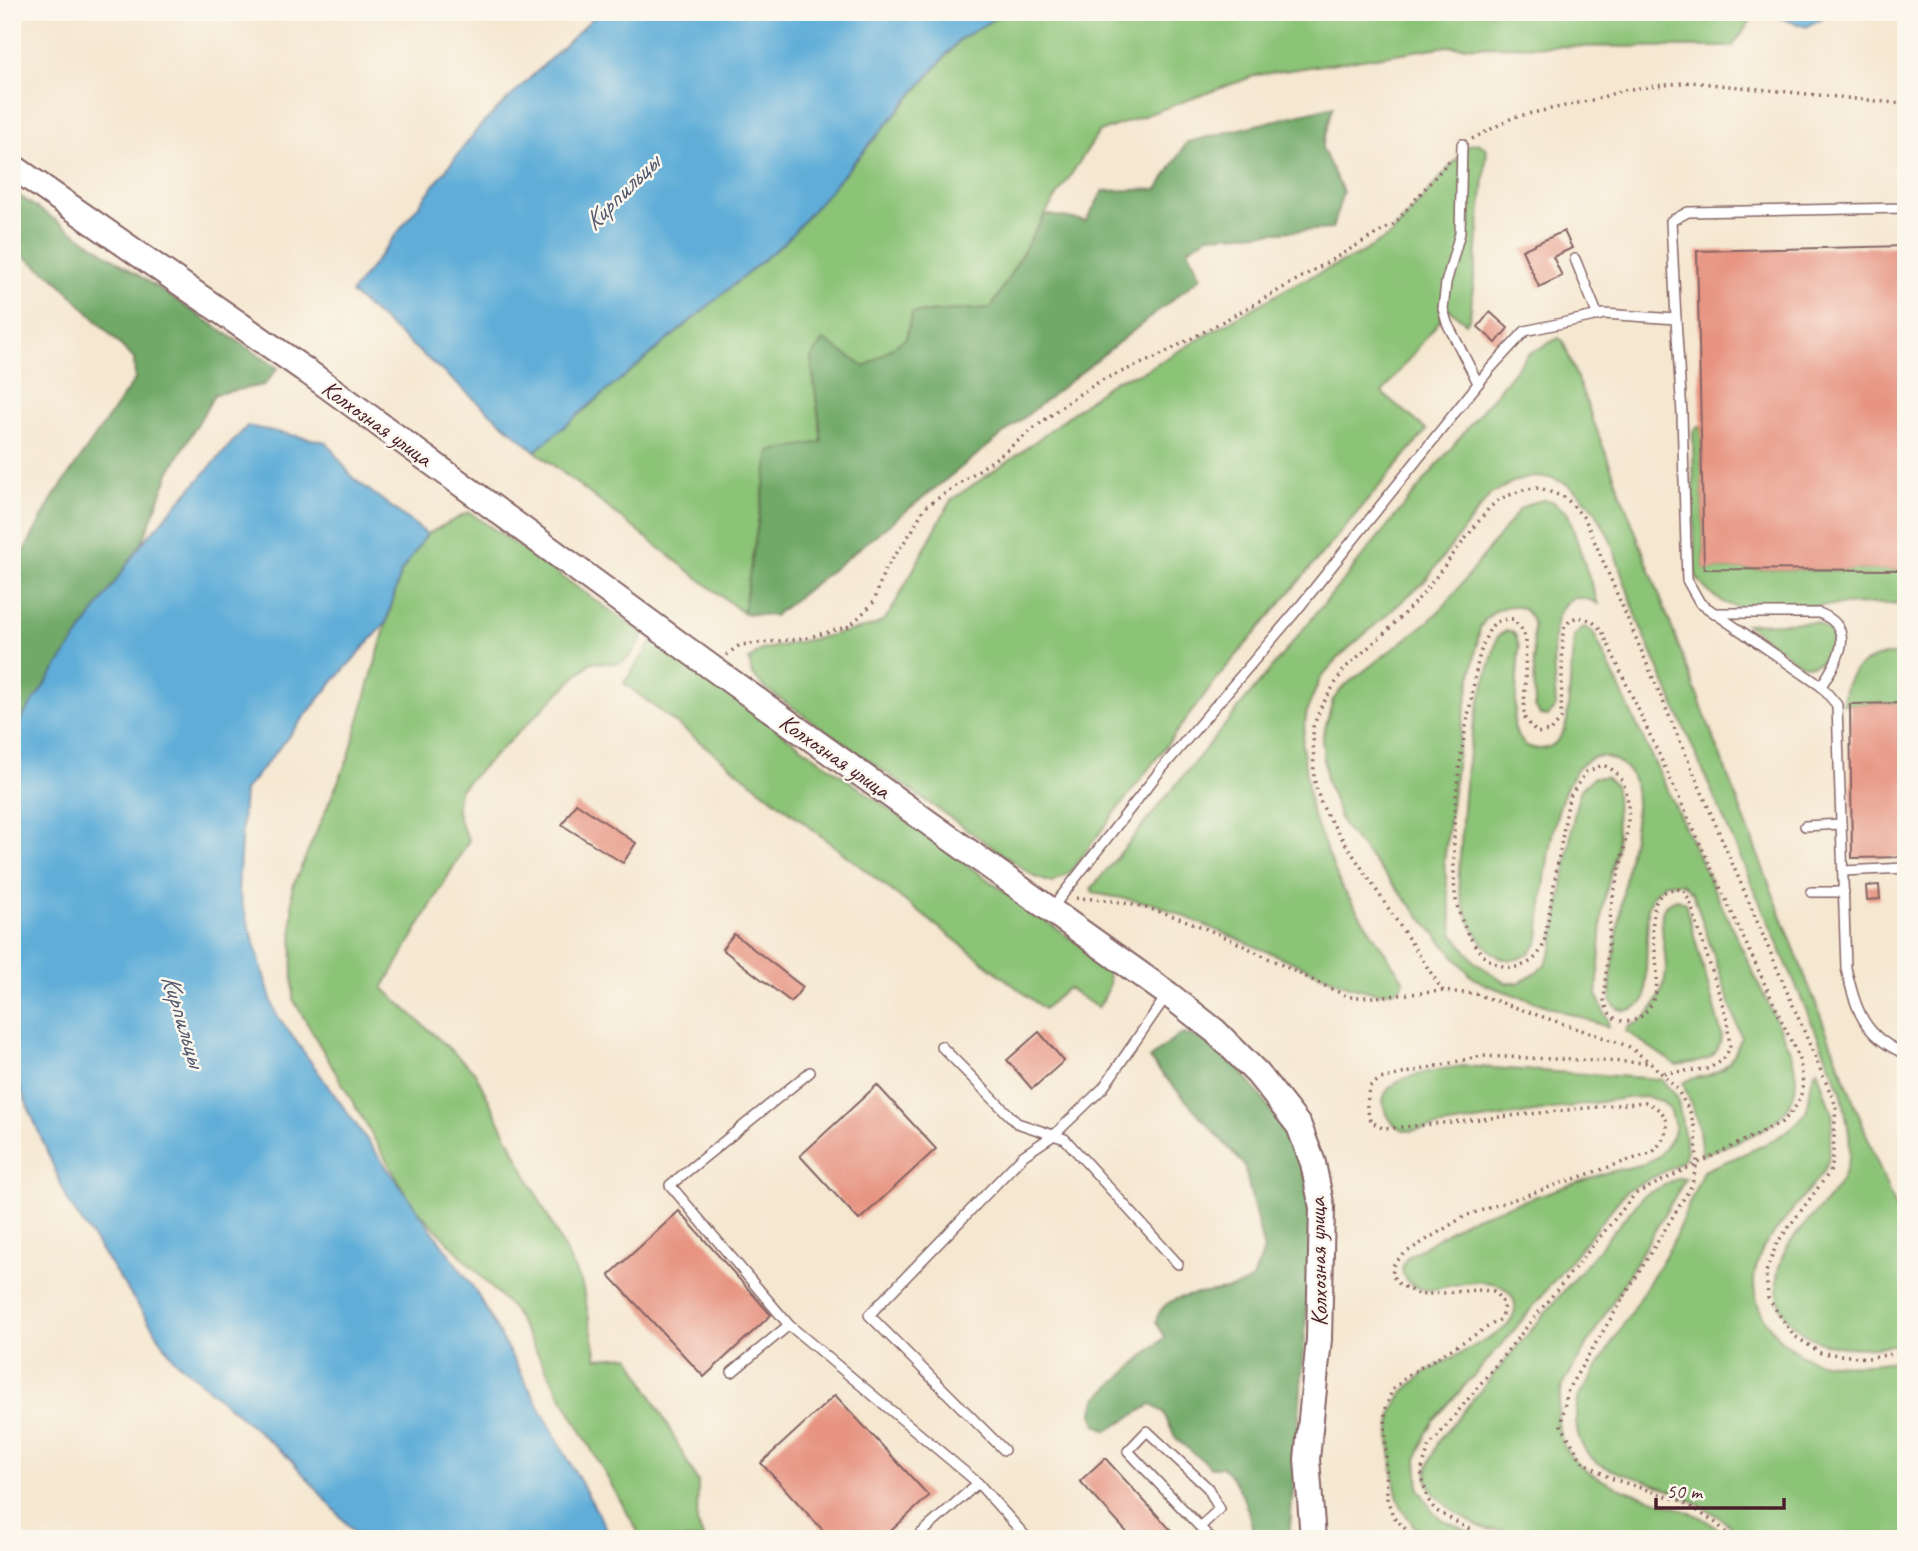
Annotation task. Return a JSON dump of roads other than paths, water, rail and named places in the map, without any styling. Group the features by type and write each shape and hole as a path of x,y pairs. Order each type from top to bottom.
{"main road":[{"name":"Колхозная улица","path":"12,166 307,372 710,667 1055,903 1214,1031 1258,1074 1299,1126 1313,1163 1322,1208 1319,1339 1307,1459 1313,1539"}],"lane":[{"path":"1462,144 1460,233 1446,283 1443,309 1447,323 1478,383"},
{"path":"1906,208 1688,212 1671,221 1682,414 1687,580 1700,603 1821,686 1837,705 1846,968 1856,1008 1885,1044 1906,1054"},
{"path":"1575,260 1598,316"},
{"path":"1055,903 1159,772 1297,610 1478,383 1525,331 1598,316 1676,319"},
{"path":"1716,613 1819,613 1831,617 1840,629 1841,647 1837,662 1821,686"},
{"path":"1805,826 1841,824"},
{"path":"1843,871 1906,868"},
{"path":"1811,892 1844,892"},
{"path":"1004,1450 869,1315 1024,1155 1054,1135 1103,1088 1168,994"},
{"path":"941,1046 1017,1123 1065,1139 1178,1264"},
{"path":"810,1072 670,1185 789,1325 978,1483 1028,1539"},
{"path":"732,1372 789,1325"},
{"path":"1200,1527 1219,1509 1208,1488 1147,1431 1128,1451 1211,1539"},
{"path":"915,1539 978,1483"}],"water":[{"name":"Кирпильцы","path":"599,12 1005,12 959,40 787,240 535,451 351,293 480,126"},
{"path":"1763,12 1832,12 1806,27"},
{"name":"Кирпильцы","path":"247,426 326,442 353,478 427,534 401,572 386,623 332,683 244,791 238,890 275,1012 475,1290 612,1539 360,1539 290,1459 174,1359 69,1203 20,1088 12,1054 12,747 20,721 142,543"}]}
